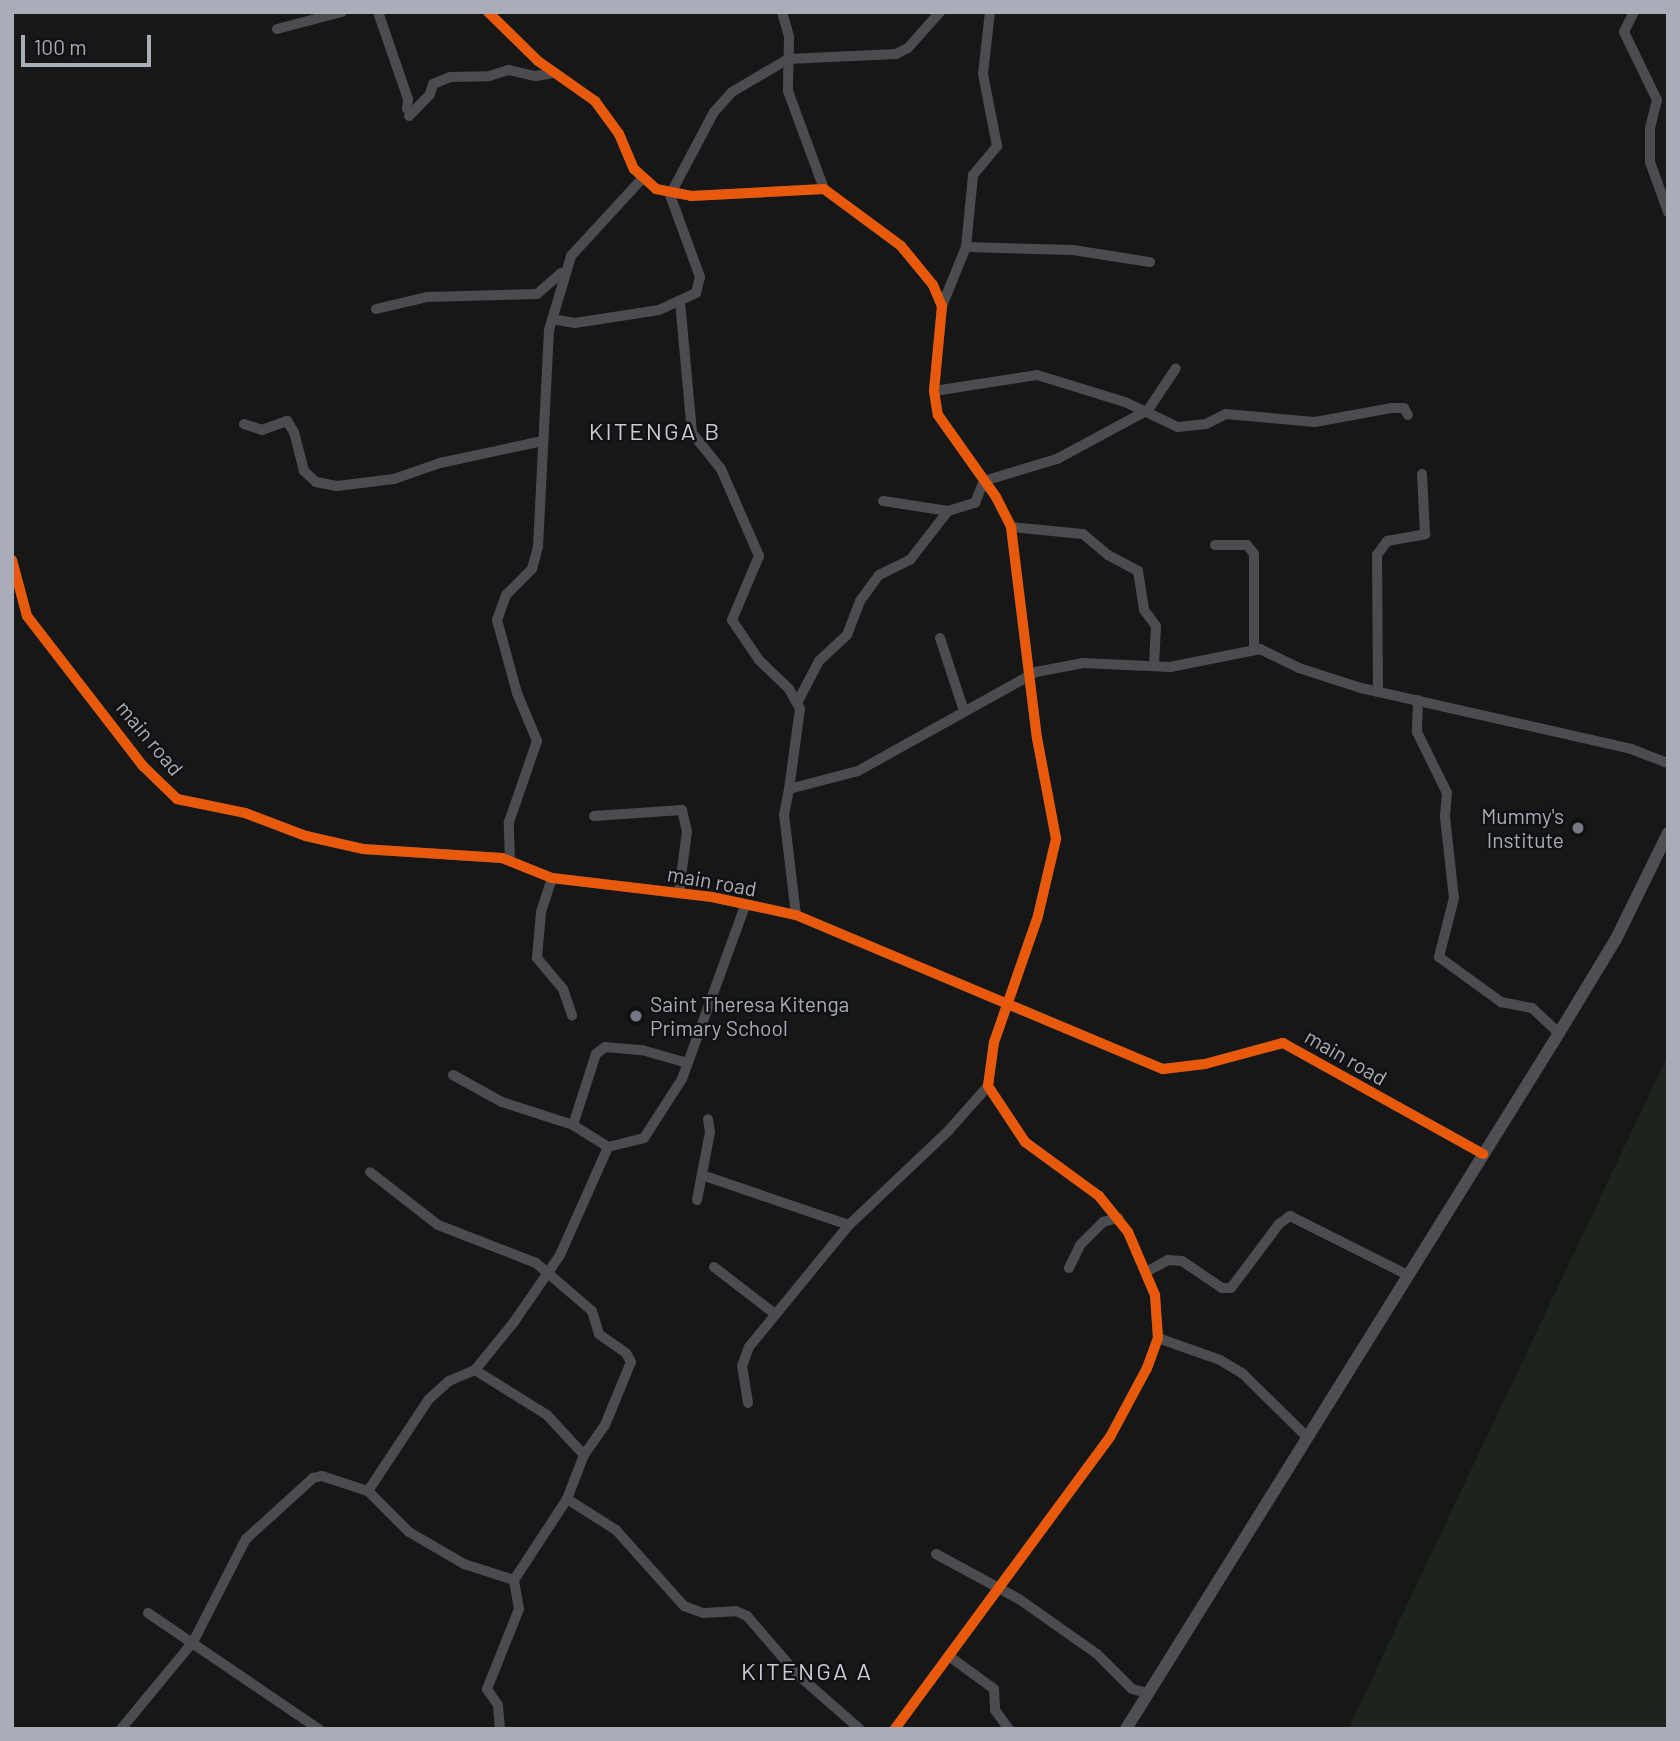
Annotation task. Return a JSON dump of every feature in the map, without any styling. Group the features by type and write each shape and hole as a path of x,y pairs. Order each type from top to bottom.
{"main road":[{"path":"1126,1729 1616,939 1668,833"}],"street":[{"path":"277,29 342,12"},
{"path":"379,12 408,99 408,113 433,84 450,77 489,76 509,70 536,76 553,73"},
{"path":"488,12 553,73 605,112 641,180 670,195 824,189"},
{"path":"782,12 789,37 791,103 824,189 901,246 933,285 942,306"},
{"path":"552,319 575,323 659,310 696,293 701,284 670,195 714,112 732,92 788,60 896,54 914,42 940,12"},
{"path":"748,1403 741,1366 749,1348 849,1224 949,1130 988,1086 994,1042 1047,882 1056,839 1028,677 1011,527 984,481 945,431 934,391 942,306 966,247 970,183 997,142 984,74 990,12"},
{"path":"1634,12 1624,32 1657,100 1650,128 1650,162 1668,212"},
{"path":"376,309 427,297 537,294 549,288 579,244 641,180"},
{"path":"966,247 1073,250 1150,262"},
{"path":"510,860 509,822 537,741 517,693 497,620 498,607 527,577 535,558 546,355 565,268"},
{"path":"680,301 692,433 721,469 759,556 732,620 758,660 798,701"},
{"path":"984,481 1058,459 1143,412 1154,405 1176,368"},
{"path":"934,391 1037,375 1178,427 1206,424 1226,414 1315,422 1391,408 1404,408 1408,415"},
{"path":"244,424 262,430 287,421 294,432 304,471 316,482 337,485 394,479 440,463 543,441"},
{"path":"1378,692 1377,555 1387,541 1424,534 1422,474"},
{"path":"883,501 948,512 975,503 984,481"},
{"path":"796,915 784,816 798,745 798,701 820,661 847,635 860,601 879,575 910,560 948,512"},
{"path":"1011,527 1083,534 1108,555 1138,571 1144,610 1156,626 1154,666"},
{"path":"1215,545 1247,545 1254,554 1254,649"},
{"name":"main road","path":"12,561 27,615 143,766 177,799 246,813 306,836 363,849 510,860 552,878 679,893 796,915 915,969 1009,1002 1163,1069 1205,1064 1283,1043 1483,1154"},
{"path":"940,638 964,711"},
{"path":"789,789 858,771 1028,677 1092,662 1181,666 1254,649 1378,692 1631,749 1668,763"},
{"path":"1418,700 1417,732 1447,793 1445,817 1454,898 1439,957 1501,1002 1532,1008 1559,1033"},
{"path":"594,816 682,810 687,831 679,893"},
{"path":"552,878 541,912 537,958 563,989 572,1015"},
{"path":"453,1075 502,1102 573,1125 608,1147 644,1138 682,1079 745,906"},
{"path":"573,1125 596,1054 605,1047 651,1052 687,1063"},
{"path":"895,1729 1110,1437 1147,1368 1158,1338 1157,1308 1148,1271 1118,1218 1099,1196 1025,1142 988,1086"},
{"path":"697,1200 708,1118"},
{"path":"368,1491 434,1394 449,1381 475,1370 547,1273 575,1225 608,1147"},
{"path":"370,1172 438,1225 537,1264 592,1311 604,1339 630,1357 605,1425 584,1455 567,1499 514,1580 519,1609 487,1689 498,1705 500,1729"},
{"path":"702,1175 849,1224"},
{"path":"1148,1271 1168,1260 1182,1261 1222,1289 1231,1288 1279,1224 1290,1216 1408,1275"},
{"path":"1069,1268 1080,1245 1103,1222 1118,1218"},
{"path":"714,1267 775,1314"},
{"path":"1158,1338 1220,1360 1243,1374 1307,1437"},
{"path":"475,1370 547,1415 584,1455"},
{"path":"121,1729 193,1642 246,1539 293,1491 318,1476 368,1491 409,1532 464,1564 514,1580"},
{"path":"567,1499 616,1530 684,1606 703,1613 736,1611 747,1616 798,1675 860,1729"},
{"path":"936,1554 997,1587 1097,1654 1132,1689 1147,1693"},
{"path":"148,1613 319,1729"},
{"path":"949,1656 994,1689 998,1717 1010,1729"}],"shaded area":[{"path":"1668,1055 1668,1729 1348,1729"}],"cycle path":[{"path":"488,12 538,61 595,101 619,134 634,169 656,189 691,196 824,189 901,246 933,285 942,306 934,391 938,415 996,497 1011,527 1037,738 1056,839 1038,916 994,1042 988,1086 1025,1142 1099,1196 1128,1232 1155,1295 1158,1338 1147,1368 1110,1437 895,1729"},
{"path":"12,560 27,616 143,766 177,799 245,813 306,836 363,849 502,858 552,878 712,897 796,915 1163,1069 1205,1064 1283,1043 1483,1154"}],"place":[{"name":"Mummy's Institute","path":"1578,828"},
{"name":"Saint Theresa Kitenga Primary School","path":"636,1016"}],"district":[{"name":"KITENGA B","path":"655,431"},
{"name":"KITENGA A","path":"807,1671"}]}
